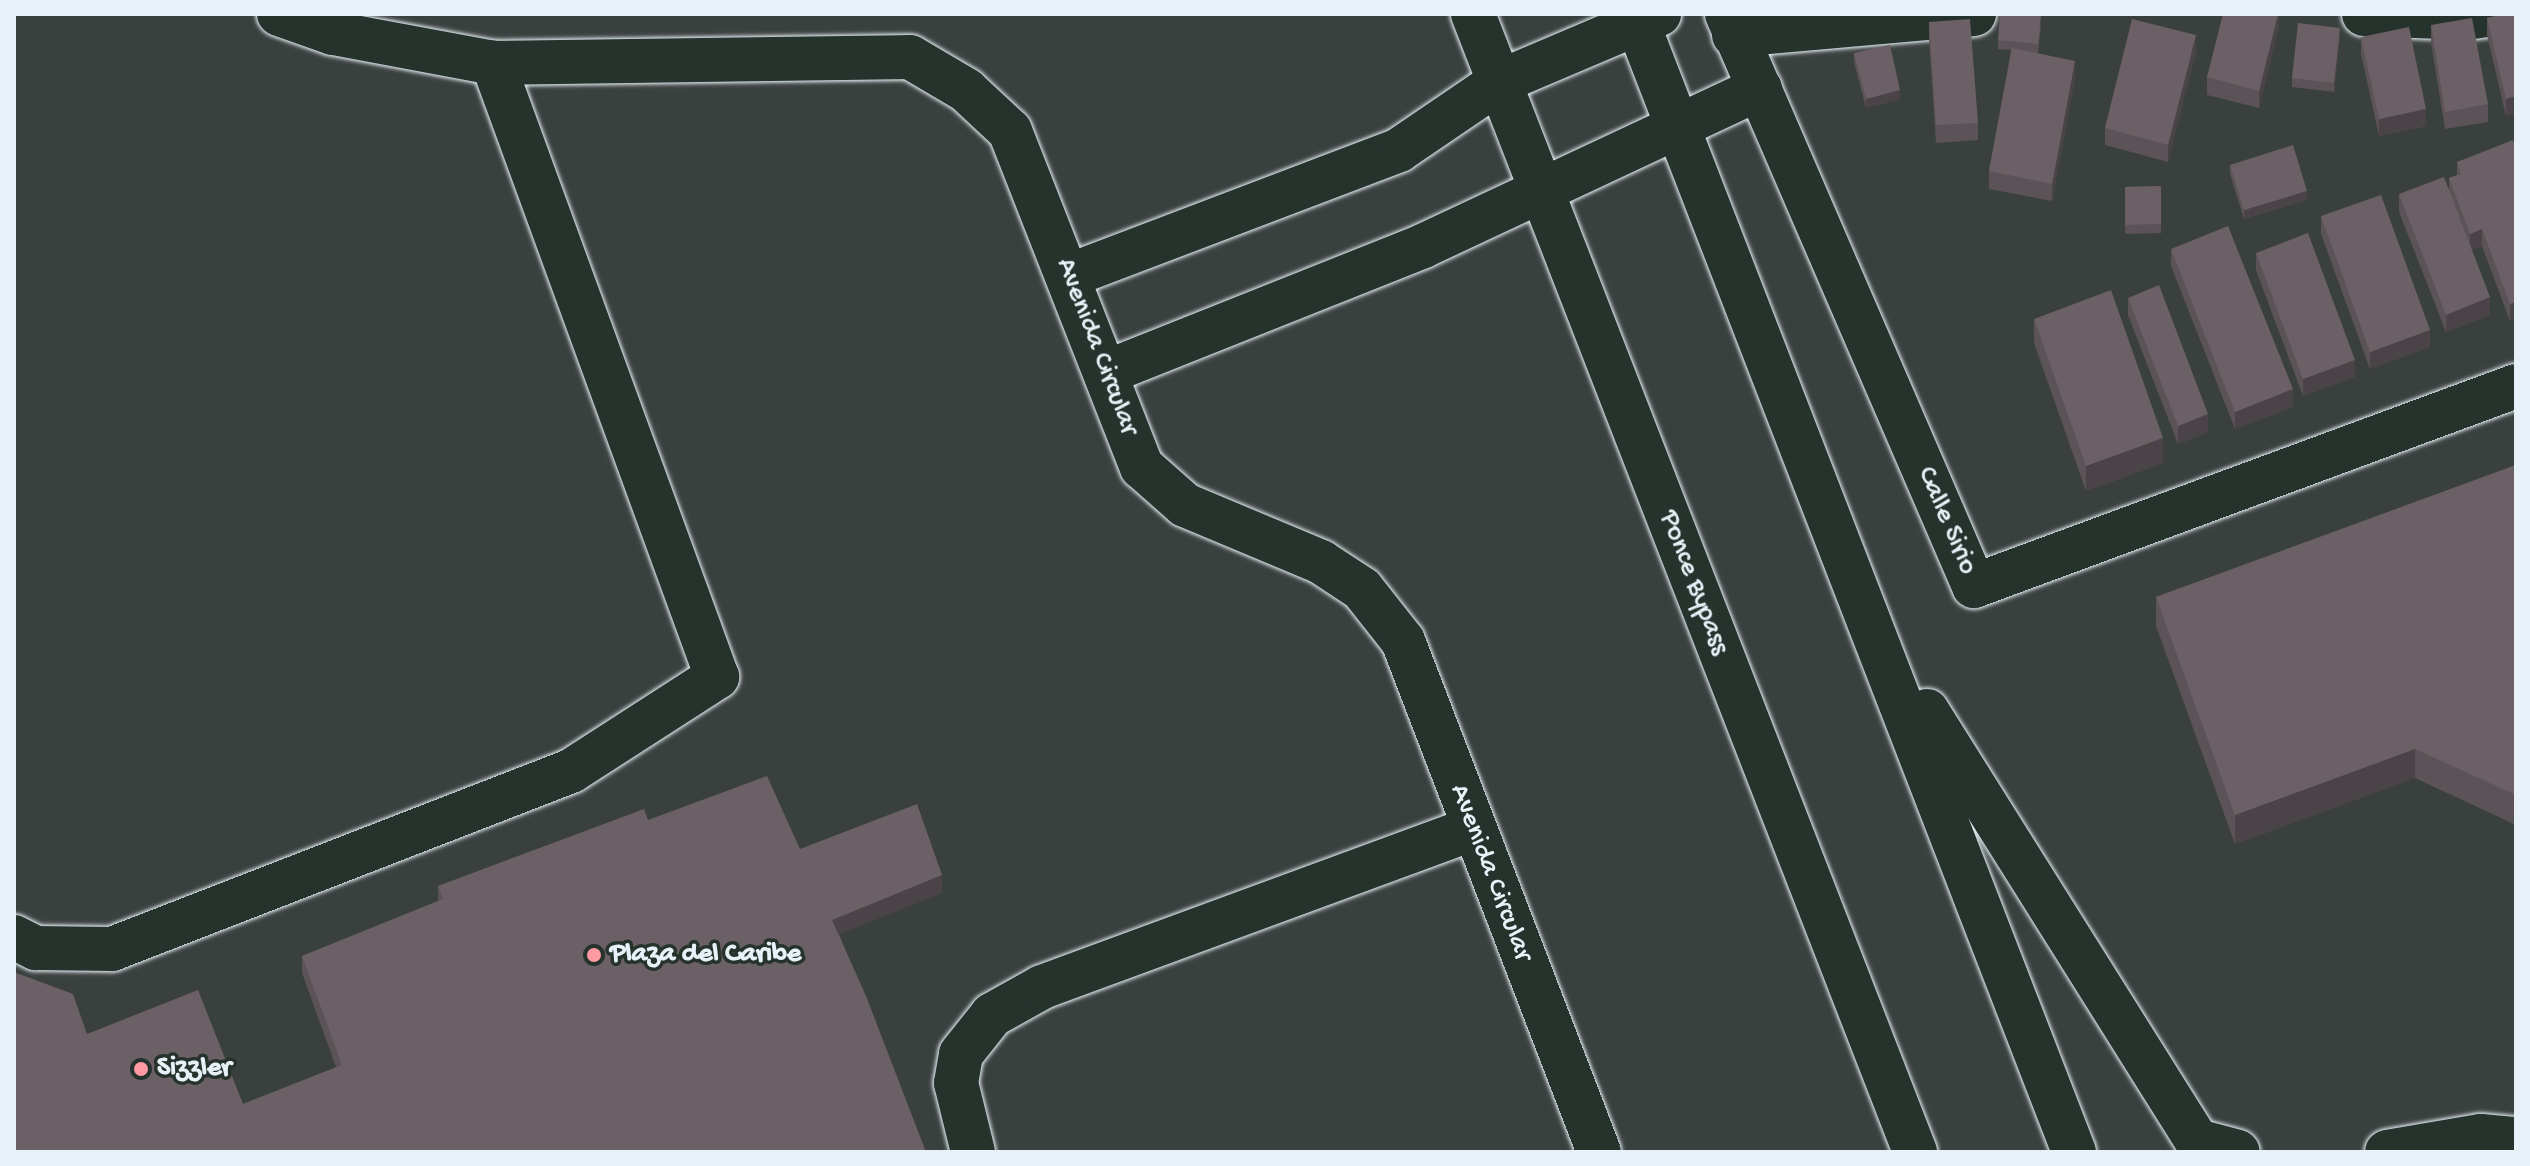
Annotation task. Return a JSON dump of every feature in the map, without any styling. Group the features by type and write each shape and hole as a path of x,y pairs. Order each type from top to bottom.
{"main road":[{"name":"Avenida Circular","path":"279,14 333,33 493,63 910,57 966,90 1010,131 1142,467 1185,505 1321,562 1362,589 1403,641 1599,1152"},
{"name":"Ponce Bypass","path":"1473,14 1915,1152"},
{"path":"1730,24 1974,14"},
{"path":"2364,14 2466,18 2495,14"},
{"path":"1068,276 1399,150 1499,82 1644,17 1680,128 1875,626 2074,1152"},
{"name":"Calle Sirio","path":"1730,24 1974,586 2516,386"},
{"path":"14,937 36,948 112,949 141,939 571,771 717,677 493,63"},
{"path":"1107,372 1423,246 1539,188 1680,128 1760,88"},
{"path":"1875,626 2197,1141 2238,1152"},
{"path":"973,1152 956,1083 961,1054 992,1015 1042,987 1474,828"},
{"path":"2387,1152 2481,1136 2516,1139"}],"building":[{"path":"2000,14 2041,16 2038,44 1998,40"},
{"path":"2223,14 2278,14 2259,91 2207,77"},
{"path":"2516,14 2516,96 2506,99 2487,18"},
{"path":"2472,18 2488,104 2445,112 2431,25"},
{"path":"1970,19 1978,123 1936,125 1929,22"},
{"path":"2132,19 2196,35 2168,145 2105,128"},
{"path":"2298,23 2340,28 2334,83 2292,78"},
{"path":"2409,27 2426,109 2379,119 2361,37"},
{"path":"1890,45 1900,90 1866,99 1854,53"},
{"path":"2012,48 2075,61 2052,184 1989,171"},
{"path":"2513,140 2516,148 2516,302 2510,304 2482,229 2470,234 2449,178 2461,174 2457,162"},
{"path":"2293,145 2307,191 2244,210 2230,165"},
{"path":"2444,177 2490,297 2446,315 2399,194"},
{"path":"2161,186 2161,224 2125,225 2125,187"},
{"path":"2381,195 2430,330 2370,352 2321,216"},
{"path":"2228,226 2293,389 2235,412 2171,249"},
{"path":"2308,233 2355,360 2303,379 2256,253"},
{"path":"2159,285 2208,414 2178,426 2128,298"},
{"path":"2111,290 2163,438 2086,466 2034,319"},
{"path":"2516,465 2516,795 2415,749 2235,815 2156,597"},
{"name":"Plaza del Caribe","path":"767,776 800,849 917,804 942,875 832,920 866,996 926,1152 14,1152 14,972 73,994 87,1034 198,990 243,1104 342,1065 302,956 443,899 438,886 644,809 648,820"}],"place":[{"name":"Plaza del Caribe","path":"594,955"},
{"name":"Sizzler","path":"141,1069"}]}
